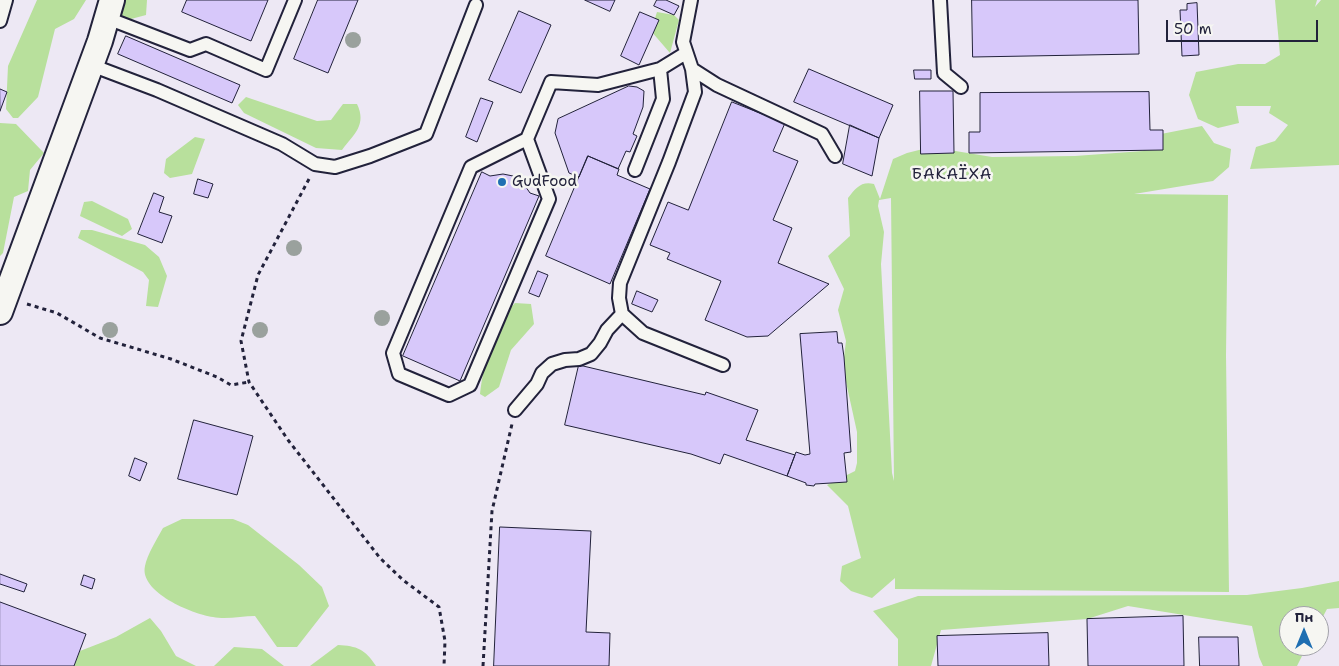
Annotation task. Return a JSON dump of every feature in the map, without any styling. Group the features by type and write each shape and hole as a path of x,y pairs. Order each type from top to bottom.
{"street":[{"path":"3,304 91,65 109,9"}],"lane":[{"path":"0,21 6,0"},
{"path":"109,9 190,50 206,44 266,70 295,0"},
{"path":"690,0 683,42 692,69 695,92 620,283 619,298 622,314 643,333 723,365"},
{"path":"940,0 944,73 962,87"},
{"path":"91,65 157,90 282,144 315,164 335,167 370,156 426,134 476,4"},
{"path":"527,139 549,199 470,385 449,395 399,374 393,353 471,167 527,139 551,82 598,85 660,69 686,53"},
{"path":"635,170 663,99 660,69"},
{"path":"692,69 717,85 822,134 835,156"},
{"path":"515,410 537,384 542,372 552,364 565,360 579,359 591,354 607,330 622,314"}],"path":[{"path":"315,164 311,176 258,275 241,341 249,382 288,440 380,558 403,580 439,607 445,641 444,666"},
{"path":"3,304 57,313 100,338 171,359 217,377 231,385 249,382"},
{"path":"483,666 492,511 515,410"}],"shaded area":[{"path":"0,0 1339,0 1339,666 0,666"}],"green space":[{"path":"37,0 86,0 74,19 55,29 38,97 18,118 13,118 6,109 8,66"},
{"path":"115,0 147,0 146,15 131,19 116,16"},
{"path":"1275,0 1317,0 1315,7 1321,0 1339,0 1339,165 1250,169 1256,147 1275,141 1288,125 1269,113 1271,106 1236,106 1239,123 1218,128 1198,119 1189,95 1196,72 1238,64 1265,64 1280,55"},
{"path":"657,12 674,15 679,20 670,53 651,31"},
{"path":"246,97 317,121 331,120 343,104 357,104 360,111 360,124 355,134 342,150 316,148 244,113 238,105"},
{"path":"0,123 16,124 44,153 30,170 28,191 14,197 3,253 0,256"},
{"path":"1202,126 1214,143 1231,149 1229,167 1213,181 1134,194 1228,195 1226,355 1229,592 895,589 895,578 872,598 851,591 840,581 842,566 861,558 848,506 827,485 855,471 857,463 857,432 844,373 846,341 838,310 844,289 828,256 850,236 848,198 859,186 869,183 874,184 880,199 893,159 907,153 931,147 992,157 1075,156 1143,151 1161,134","holes":["891,198 894,481 892,473 881,264 884,232 878,206 879,200"]},
{"path":"195,137 205,139 192,174 170,178 164,173 166,159"},
{"path":"92,201 128,219 132,229 122,236 80,216 84,202"},
{"path":"81,230 92,230 145,245 159,257 167,276 158,307 146,306 149,280 143,272 78,238"},
{"path":"515,303 531,304 534,324 511,350 499,387 485,397 480,394 490,345 500,322"},
{"path":"182,519 233,519 248,525 299,565 322,587 329,606 297,647 277,647 255,616 218,618 204,615 169,600 150,585 145,576 145,566 150,552 163,528"},
{"path":"1339,581 1339,608 1329,609 1329,606 1279,606 1279,656 1302,656 1297,666 1263,666 1252,626 1128,606 1087,619 941,630 931,666 898,666 898,639 873,611 918,596 1247,595"},
{"path":"150,618 161,631 176,656 196,666 74,666 80,651 116,637"},
{"path":"338,645 350,646 364,652 376,666 310,666"},
{"path":"234,647 262,649 284,666 214,666"}],"building":[{"path":"187,0 268,0 251,41 182,12"},
{"path":"318,0 358,0 328,73 294,59"},
{"path":"585,0 615,0 610,11"},
{"path":"657,0 666,0 679,6 674,15 654,6"},
{"path":"972,0 1138,0 1139,54 973,57"},
{"path":"1197,3 1199,55 1182,56 1180,10 1187,10 1187,4"},
{"path":"519,11 551,25 521,93 489,80"},
{"path":"640,12 659,20 639,65 621,56"},
{"path":"126,36 240,85 232,103 118,54"},
{"path":"809,69 893,105 879,138 794,102"},
{"path":"914,70 931,70 931,79 915,79"},
{"path":"629,86 637,87 644,91 643,107 633,134 637,136 630,152 626,151 618,169 588,156 579,177 569,173 555,133 558,119"},
{"path":"0,89 7,92 0,111"},
{"path":"920,91 953,91 954,153 921,154"},
{"path":"1149,92 1150,130 1163,130 1163,150 969,153 969,132 980,132 980,93"},
{"path":"481,98 493,102 477,142 466,137"},
{"path":"732,102 785,123 773,151 798,161 773,220 792,228 778,263 829,284 768,336 747,337 705,320 721,281 667,259 670,253 650,245 668,202 688,210"},
{"path":"850,125 879,138 872,176 843,164"},
{"path":"588,156 619,169 617,175 650,189 610,284 546,256"},
{"path":"482,172 490,176 503,174 513,176 521,180 530,193 539,196 460,381 403,356"},
{"path":"198,179 213,184 208,198 194,194"},
{"path":"154,193 164,197 159,212 172,216 162,243 138,234"},
{"path":"538,271 548,275 539,297 529,293"},
{"path":"637,291 658,300 652,312 632,304"},
{"path":"837,332 838,343 842,343 844,357 851,452 844,453 847,482 815,484 814,486 806,485 806,483 787,476 796,452 805,455 810,454 800,334"},
{"path":"579,365 705,395 706,392 758,410 746,440 795,455 787,476 724,454 720,464 691,454 565,425"},
{"path":"194,420 253,436 237,495 178,479"},
{"path":"135,458 147,463 140,481 129,476"},
{"path":"500,527 591,531 586,632 610,633 609,666 494,666"},
{"path":"0,574 27,584 24,592 0,584"},
{"path":"84,575 95,579 92,589 81,585"},
{"path":"0,602 86,634 74,666 0,666"},
{"path":"1183,616 1184,666 1088,666 1087,619"},
{"path":"1048,633 1049,666 938,666 937,636"},
{"path":"1199,637 1238,637 1239,666 1200,666"}],"place":[{"name":"GudFood","path":"502,182"}],"district":[{"name":"БАКАЇХА","path":"952,175"}]}
